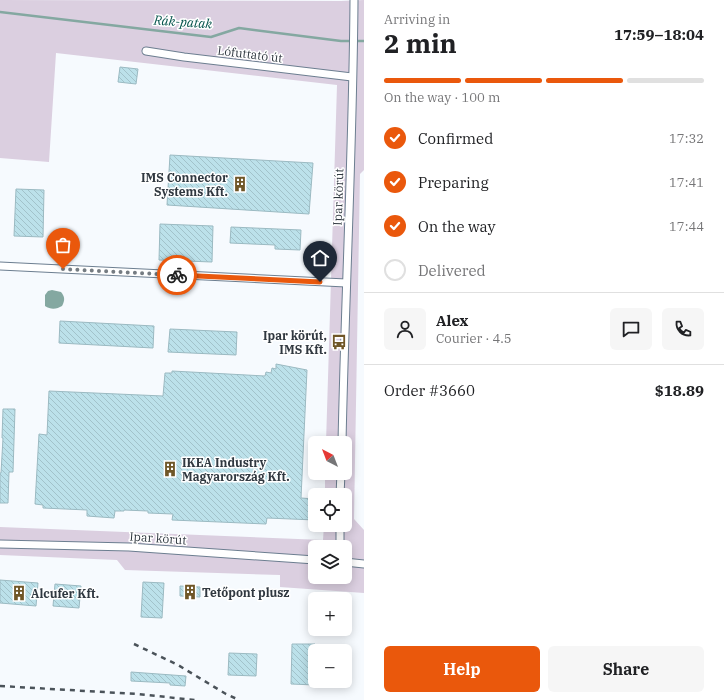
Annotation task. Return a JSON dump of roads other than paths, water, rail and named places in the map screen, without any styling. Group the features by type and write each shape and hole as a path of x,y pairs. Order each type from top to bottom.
{"street":[{"name":"Ipar körút","path":"342,436 346,283 352,139 354,0"},
{"name":"Lófuttató út","path":"146,51 352,77"},
{"path":"0,266 346,283"},
{"name":"Ipar körút","path":"0,544 129,547 308,560"},
{"path":"352,563 364,564"}],"waterway":[{"name":"Rák-patak","path":"0,12 211,37 239,28 341,41 364,41"}],"railway":[{"path":"134,644 178,665 226,694 239,700"},
{"path":"0,686 137,694 195,700"}],"place":[{"name":"IMS Connector Systems Kft.","path":"240,184"},
{"name":"Ipar körút, IMS Kft.","path":"339,342"},
{"name":"IKEA Industry Magyarország Kft.","path":"170,469"},
{"name":"Tetőpont plusz","path":"190,592"},
{"name":"Alcufer Kft.","path":"19,593"}]}
